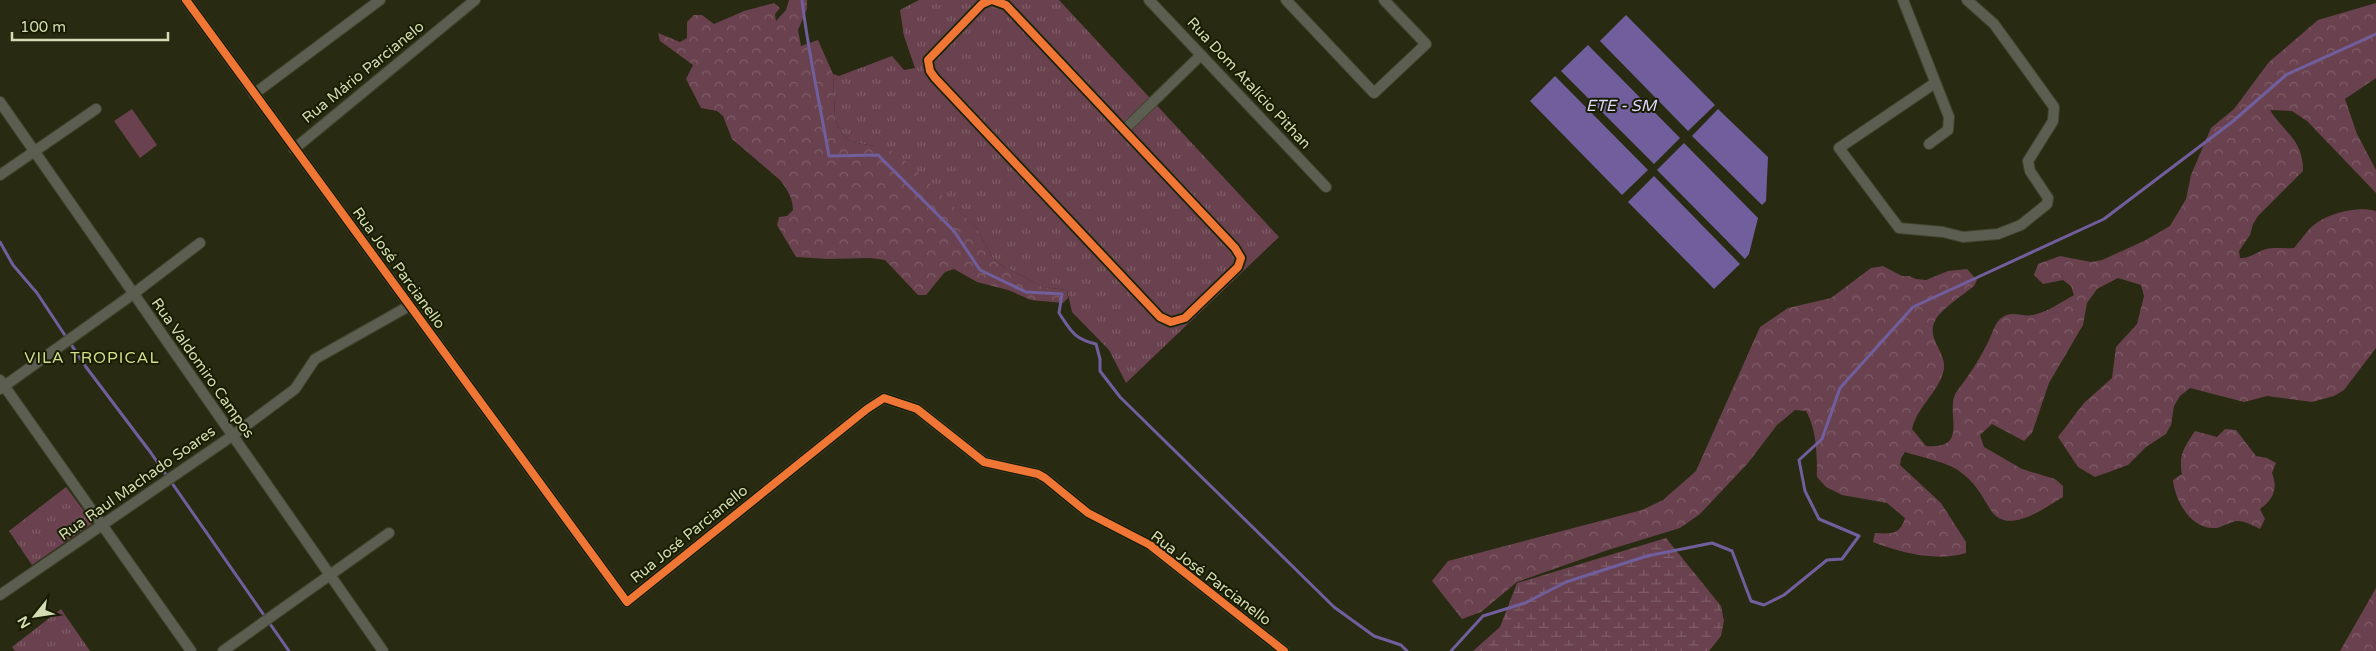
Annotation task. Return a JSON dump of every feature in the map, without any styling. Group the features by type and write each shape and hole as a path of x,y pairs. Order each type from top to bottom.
{"street":[{"name":"Rua José Parcianello","path":"186,0 627,602 867,409 884,398 917,409 984,462 1038,474 1045,478 1088,513 1150,546 1284,651"},
{"path":"254,94 380,0"},
{"name":"Rua Mário Parcianelo","path":"294,149 475,0"},
{"path":"991,0 1006,5 1124,130 1235,248 1241,258 1238,267 1186,318 1171,322 1160,317 935,78 930,70 928,60 982,4 991,0"},
{"name":"Rua Dom Atalício Pithan","path":"1149,0 1326,187"},
{"path":"1286,0 1374,93 1426,44 1384,0"},
{"path":"1903,0 1950,124 1948,130 1928,144"},
{"path":"1935,83 1839,148 1899,228 1943,232 1963,237 1998,234 2021,225 2047,204 2048,198 2030,171 2028,161 2053,121 2054,107 1994,24 1967,0"},
{"path":"1124,130 1201,55"},
{"name":"Rua Valdomiro Campos","path":"0,102 383,651"},
{"path":"0,175 96,109"},
{"path":"191,651 1,385 133,294 200,243"},
{"name":"Rua Raul Machado Soares","path":"0,596 232,436 295,388 315,359 409,306"},
{"path":"223,651 389,533"}],"green space":[{"path":"789,0 807,0 807,9 798,30 801,46 818,40 833,74 835,118 840,131 851,142 875,146 897,153 977,228 992,257 998,263 1043,287 1067,290 1068,298 1063,303 1031,300 1008,290 977,282 954,269 945,272 926,295 918,295 885,260 796,257 777,225 779,217 787,216 793,210 791,198 787,190 780,180 732,139 723,116 717,111 701,108 686,79 693,65 660,41 658,33 680,42 687,38 687,22 694,15 702,15 714,24 744,11 774,3 780,8 775,14 776,21 786,10"},
{"path":"919,0 1059,0 1279,237 1126,383 1109,350 1072,312 1067,290 1043,287 998,263 992,257 977,228 931,186 875,146 851,142 840,131 835,118 833,74 839,76 892,56 904,70 915,68 904,36 900,10"},
{"path":"2376,3 2376,78 2345,99 2357,134 2376,170 2376,193 2307,121 2292,111 2270,110 2297,144 2303,171 2258,216 2253,224 2250,235 2239,251 2240,258 2244,258 2266,249 2294,248 2311,227 2324,218 2362,209 2376,211 2376,348 2344,390 2334,396 2312,402 2267,396 2244,402 2190,388 2180,396 2174,406 2171,425 2166,434 2146,447 2128,465 2095,477 2078,467 2058,437 2084,403 2112,378 2116,347 2137,324 2144,296 2141,285 2118,278 2097,289 2087,303 2083,325 2049,383 2032,433 2024,441 1992,424 1980,435 1984,447 2022,469 2055,479 2063,486 2063,497 2026,518 2006,520 1997,517 1973,483 1954,468 1941,462 1905,452 1901,458 1900,465 1941,503 1966,542 1966,553 1943,557 1919,555 1895,550 1873,542 1875,533 1898,530 1905,518 1887,503 1842,495 1826,487 1817,477 1816,443 1810,418 1806,411 1795,410 1777,425 1748,463 1700,514 1680,528 1608,550 1517,582 1481,612 1462,619 1432,581 1448,561 1642,510 1663,500 1696,471 1760,327 1788,308 1831,298 1871,268 1883,266 1902,276 1926,280 1948,271 1967,269 1977,280 1974,286 1948,306 1936,319 1933,334 1941,353 1944,368 1939,383 1914,421 1912,429 1926,446 1940,446 1948,442 1954,428 1953,409 1957,391 1976,364 2000,319 2010,314 2039,314 2074,295 2071,286 2063,280 2043,284 2034,275 2038,264 2060,256 2091,262 2102,260 2144,241 2170,226 2186,199 2191,175 2211,128 2234,109 2269,62 2318,20"},
{"path":"132,109 157,145 140,158 114,121"},
{"path":"2225,429 2236,430 2256,456 2267,458 2276,463 2272,473 2275,484 2274,493 2269,501 2260,509 2265,519 2260,529 2238,521 2216,528 2199,524 2186,513 2177,497 2173,480 2182,474 2181,461 2185,446 2195,431 2217,437"},
{"path":"66,487 93,523 32,565 9,531"},
{"path":"1666,538 1721,606 1724,621 1721,636 1709,651 1473,651 1500,627 1517,583"},
{"path":"2376,588 2376,651 2340,651"},
{"path":"61,609 90,651 15,651 12,647"}],"water":[{"name":"ETE - SM","path":"1626,15 1715,105 1688,131 1600,41"},
{"name":"ETE - SM","path":"1588,45 1680,138 1654,164 1561,71"},
{"name":"ETE - SM","path":"1555,76 1648,170 1622,195 1530,101"},
{"name":"ETE - SM","path":"1718,109 1768,157 1766,201 1762,205 1692,136"},
{"name":"ETE - SM","path":"1684,143 1758,218 1749,254 1745,259 1657,170"},
{"path":"1654,176 1740,264 1714,289 1628,202"}],"waterway":[{"path":"802,0 829,156 878,155 954,231 980,270 1026,292 1062,294 1059,313 1078,337 1096,344 1100,359 1100,371 1120,397 1334,607 1374,636 1401,645 1407,651"},
{"path":"1451,651 1483,616 1525,603 1566,582 1647,556 1712,543 1732,551 1751,601 1764,605 1784,595 1827,560 1842,559 1859,536 1819,519 1805,491 1799,460 1822,439 1840,388 1913,307 2104,219 2232,122 2286,75 2376,34"},
{"path":"0,242 13,265 37,293 86,367 151,453 289,651"}],"cycle path":[{"path":"186,0 627,602 867,409 884,398 917,409 984,462 1038,474 1045,478 1088,513 1150,545 1284,651"},
{"path":"991,0 982,4 928,60 930,71 1160,317 1171,322 1185,318 1238,267 1241,258 1235,248 1006,5 992,0"}],"district":[{"name":"VILA TROPICAL","path":"92,357"}]}
